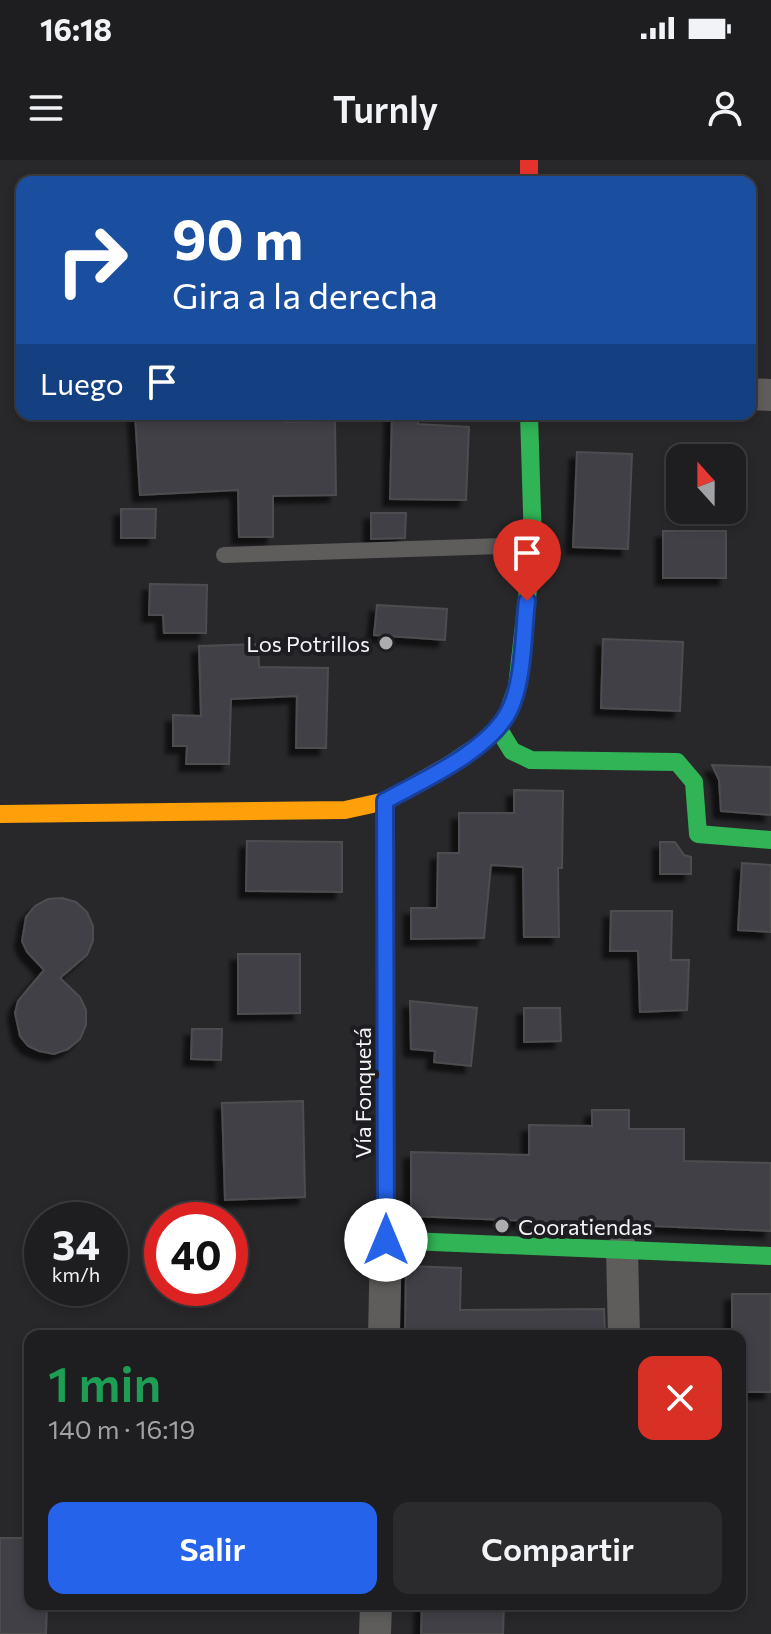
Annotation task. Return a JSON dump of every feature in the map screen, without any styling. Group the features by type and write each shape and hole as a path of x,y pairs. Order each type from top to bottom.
{"street":[{"path":"0,814 332,811 385,801 472,750 498,728 510,709 517,687 533,545 529,420"},
{"path":"498,728 512,751 531,760 677,762 694,782 698,834 771,840"},
{"name":"Vía Fonquetá","path":"385,801 386,1240"},
{"path":"384,1330 386,1240 771,1256"},
{"path":"622,1250 624,1330"},
{"path":"375,1634 376,1610"}],"lane":[{"path":"224,555 533,545"}],"building":[{"path":"135,420 335,421 336,495 273,496 273,537 239,537 238,490 140,495"},
{"path":"392,420 469,427 466,500 390,499"},
{"path":"577,452 632,454 628,549 573,547"},
{"path":"121,509 156,509 155,538 121,538"},
{"path":"371,513 406,513 405,538 371,539"},
{"path":"663,531 726,531 726,578 663,578"},
{"path":"150,584 207,585 206,633 164,633 163,615 149,615"},
{"path":"377,605 447,609 445,640 374,635"},
{"path":"603,639 683,642 680,711 601,708"},
{"path":"258,644 259,667 328,668 326,748 296,748 297,696 231,699 229,764 186,764 187,746 173,746 173,715 201,716 199,646"},
{"path":"712,765 771,767 771,815 721,811 719,780"},
{"path":"514,790 563,791 562,868 558,868 559,937 524,937 523,867 491,865 484,938 411,939 411,908 437,908 438,853 459,853 459,813 514,813"},
{"path":"247,841 342,842 342,892 246,891"},
{"path":"660,842 675,842 684,855 691,857 691,874 660,874"},
{"path":"742,863 771,865 771,932 738,930"},
{"path":"62,898 76,902 87,912 93,926 93,941 87,955 60,978 80,997 86,1010 86,1025 80,1039 68,1049 54,1054 28,1046 20,1036 15,1013 18,1001 44,970 27,952 22,941 26,917 35,906 48,899"},
{"path":"611,911 672,911 671,960 689,960 687,1010 640,1012 638,951 610,951"},
{"path":"238,954 300,954 300,1013 238,1014"},
{"path":"410,1001 477,1008 471,1066 434,1062 435,1051 411,1049"},
{"path":"524,1008 560,1008 561,1041 524,1042"},
{"path":"192,1029 222,1029 221,1060 191,1059"},
{"path":"303,1101 305,1197 225,1200 222,1103"},
{"path":"592,1110 629,1110 629,1129 684,1129 684,1161 771,1163 771,1231 411,1216 411,1152 529,1155 529,1125 592,1126"},
{"path":"406,1266 461,1268 460,1310 604,1309 605,1330 405,1330"},
{"path":"732,1294 771,1294 771,1392 746,1392 746,1330 732,1330"},
{"path":"0,1538 24,1538 24,1610 47,1610 46,1634 0,1634"},
{"path":"422,1610 504,1610 503,1634 421,1634"}],"traffic: fast":[{"path":"449,765 500,726 517,687 533,545 529,420"},
{"path":"498,728 512,751 531,760 677,762 694,782 698,834 771,840"},
{"path":"386,1193 386,1240 771,1256"}],"traffic: slow":[{"path":"0,814 345,810 386,801 449,765"},
{"path":"385,801 386,1193"}],"traffic: jam":[{"path":"529,160 529,176"}],"place":[{"name":"Los Potrillos","path":"386,643"},
{"name":"Cooratiendas","path":"502,1226"}],"route":[{"path":"386,1240 385,801 472,750 498,728 510,709 517,687 527,601"}]}
